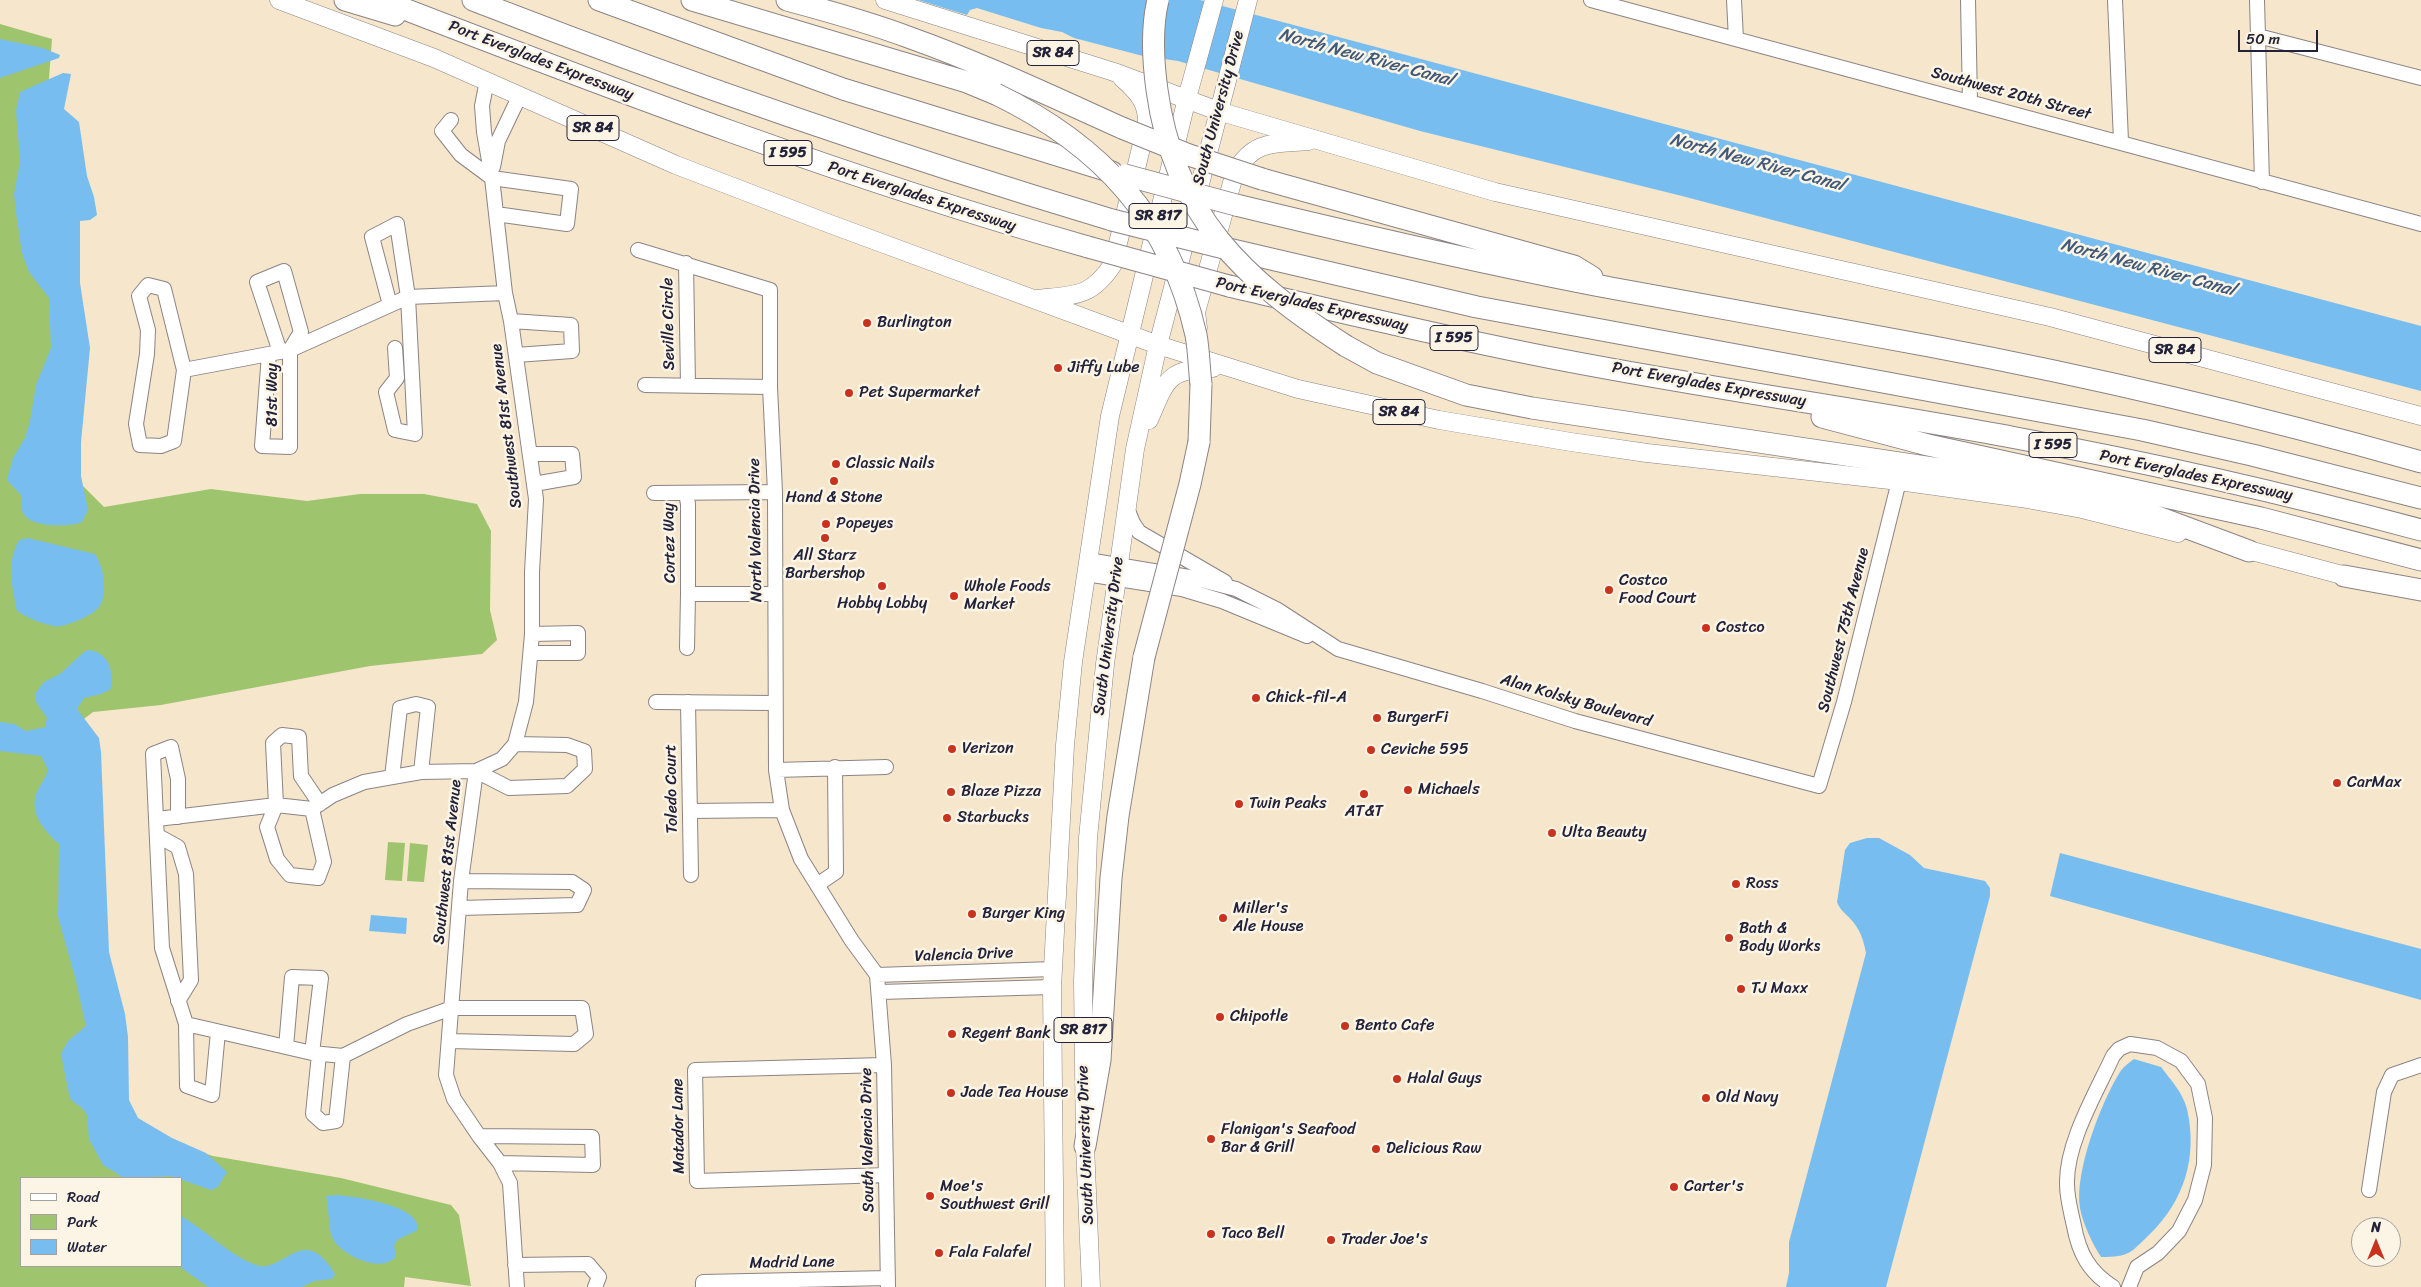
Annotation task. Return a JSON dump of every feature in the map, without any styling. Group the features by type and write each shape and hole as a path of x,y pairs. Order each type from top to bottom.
{"highway":[{"path":"345,0 494,44"},
{"name":"Port Everglades Expressway","path":"380,0 659,107 822,165 994,221 1229,286 1399,326 1524,352 2017,438 2148,464 2244,485 2421,530"},
{"path":"473,0 790,118 961,174 1112,220 1364,283 1477,308 2142,430 2252,455 2421,498"},
{"path":"599,0 843,88 1124,175 1236,206 1419,249 1609,288 1921,344 2063,373 2216,408 2421,462"},
{"path":"692,0 967,82 1029,110 1069,136 1106,167 1136,201 1174,267 1187,302 1196,337 1201,384 1199,442 1190,484 1144,657 1118,816 1111,878 1100,1060 1085,1146"},
{"path":"787,0 854,18 942,49 1012,78 1122,128 1189,154 1262,179 1574,266 1609,288"},
{"path":"1158,0 1155,15 1154,67 1168,149 1182,180 1205,222 1230,254 1277,298 1346,346 1377,363 1466,395 1532,408 1986,476 2069,492 2158,517 2250,550"},
{"path":"1681,380 1928,445 2261,518 2421,560"},
{"path":"2344,576 2421,590"}],"main road":[{"name":"SR 84","path":"278,0 487,80 676,165 1158,345 1298,390 1439,420 1647,453 1899,481 1988,493 2082,509 2250,550 2421,596"},
{"name":"SR 84","path":"885,0 1114,72 1218,111 1495,192 2050,317 2421,416"},
{"name":"South University Drive","path":"1055,1287 1053,978 1065,745 1087,567 1106,437 1128,334 1187,98 1214,0"},
{"name":"South University Drive","path":"1091,1287 1085,1146 1083,981 1088,838 1117,571 1135,449 1158,345 1248,0"},
{"path":"1034,300 1078,294 1094,288 1103,280 1113,264 1143,148 1148,113 1136,90 1114,72"},
{"path":"1228,368 1207,347 1197,326 1196,312 1235,172 1249,153 1260,147 1319,141"},
{"path":"1135,449 1164,386 1173,376 1194,368 1228,368"}],"street":[{"name":"Southwest 20th Street","path":"1591,0 2421,224"},
{"path":"1734,0 1736,39"},
{"path":"1968,0 1970,102"},
{"path":"2115,0 2121,142"},
{"path":"2257,0 2262,182"},
{"path":"2258,36 2421,78"},
{"name":"Southwest 81st Avenue","path":"487,80 482,106 484,132 492,178 505,293 516,354 536,499 532,572 532,634 526,702 516,744 502,759 476,771 461,881 447,1082 454,1099 500,1164 510,1183 517,1287"},
{"name":"Southwest 81st Avenue","path":"492,178 498,141 520,95"},
{"path":"451,120 442,131 462,155 492,178 570,190 567,224 496,214"},
{"path":"390,305 372,237 397,224 408,297 415,434 395,430 386,392 397,378 395,348"},
{"name":"Seville Circle","path":"638,250 770,290"},
{"name":"Seville Circle","path":"686,263 688,385"},
{"name":"81st Way","path":"280,352 257,282 284,271 301,332 280,352 262,446 290,447 280,352"},
{"path":"148,285 164,289 184,370 174,441 161,446 140,445 136,424 147,354 148,330 139,296 148,285"},
{"name":"North Valencia Drive","path":"770,290 770,387 775,492 776,770 782,810 801,858 852,941 877,975 880,992"},
{"path":"184,370 280,352 408,297 505,293"},
{"path":"511,321 571,325 572,351 516,354"},
{"name":"Seville Circle","path":"645,385 770,387"},
{"path":"530,454 572,454 574,477 534,484"},
{"name":"Southwest 75th Avenue","path":"1819,786 1844,702 1899,481"},
{"name":"Cortez Way","path":"775,492 686,493 688,504 688,594 775,594"},
{"path":"654,493 686,493"},
{"path":"1126,507 1139,532 1236,589"},
{"name":"Alan Kolsky Boulevard","path":"1087,567 1189,577 1236,589 1278,610 1338,650 1482,691 1575,721 1819,786"},
{"name":"Alan Kolsky Boulevard","path":"1117,571 1222,601 1326,643"},
{"path":"687,648 688,594"},
{"path":"531,653 578,653 578,633 532,634"},
{"path":"656,702 775,703"},
{"name":"Toledo Court","path":"688,702 691,875"},
{"path":"392,777 400,708 416,704 428,707 420,772"},
{"path":"282,735 299,737 301,776 316,807 324,862 318,878 290,875 277,859 267,827 276,805 273,743 282,735"},
{"path":"157,819 276,805 316,807 333,795 364,782 420,772 476,771 509,788 567,786 585,769 584,750 567,745 516,744"},
{"path":"178,816 178,780 171,747 153,754 162,948 186,1024 187,1086 212,1095 218,1032"},
{"path":"776,770 886,767"},
{"path":"817,885 836,872 835,768"},
{"path":"690,811 782,810"},
{"path":"158,836 178,846 186,874 192,980 178,1001"},
{"path":"459,908 577,905 584,890 572,882 461,881"},
{"name":"Valencia Drive","path":"877,975 1053,978"},
{"path":"286,1047 292,976 322,978 315,1054 313,1114 323,1123 336,1121 343,1056"},
{"path":"880,992 1053,978"},
{"name":"South Valencia Drive","path":"880,992 884,1064 888,1283"},
{"path":"186,1024 315,1054 343,1056 407,1024 452,1008 582,1008 586,1034 574,1044 449,1041"},
{"path":"2113,1287 2098,1278 2087,1265 2076,1240 2067,1183 2075,1143 2086,1115 2113,1056 2119,1049 2130,1044 2157,1048 2181,1061 2198,1084 2205,1118 2204,1165 2195,1200 2179,1231 2158,1254 2137,1267 2129,1287"},
{"name":"Matador Lane","path":"884,1064 695,1070 697,1181 886,1175"},
{"path":"2369,1190 2384,1092 2392,1075 2416,1066"},
{"path":"479,1136 592,1137 593,1165 500,1164"},
{"path":"515,1266 588,1264 599,1277 595,1287"},
{"name":"Madrid Lane","path":"703,1287 703,1282 888,1283"}],"green space":[{"path":"0,24 52,39 47,105 70,473 104,507 211,489 307,501 360,494 424,494 477,504 491,531 490,610 497,640 482,654 370,666 161,705 93,712 68,731 122,1140 143,1133 213,1156 341,1178 451,1205 459,1215 471,1286 405,1277 404,1287 0,1287"},
{"path":"388,842 405,843 402,881 385,880"},
{"path":"410,843 428,845 424,882 407,881"}],"water":[{"name":"North New River Canal","path":"918,0 1200,0 2421,326 2421,391 1682,196 1420,131 1178,61 1143,56 1074,38 1062,32 1041,28 977,8 970,10 967,15"},
{"path":"0,39 43,48 60,55 59,58 0,78"},
{"path":"63,73 71,74 64,109 79,122 87,176 94,197 97,215 90,220 80,221 80,283 90,348 81,442 81,476 88,510 82,522 77,524 46,525 27,518 22,510 21,495 7,480 13,458 25,438 36,385 51,348 49,298 29,272 22,253 17,220 14,194 20,162 16,111 20,92"},
{"path":"28,538 95,554 104,580 104,594 96,610 87,616 61,626 38,622 17,611 11,575 12,558 19,540"},
{"path":"90,650 102,655 111,670 111,689 101,694 84,698 77,709 99,738 101,752 109,952 125,1014 128,1037 129,1100 138,1118 172,1138 206,1153 227,1172 218,1187 211,1190 182,1180 182,1177 122,1177 103,1165 89,1139 87,1115 83,1109 70,1099 61,1054 68,1041 86,1026 75,977 58,917 59,844 41,824 35,806 36,796 48,770 41,756 0,751 0,722 14,724 26,731 45,727 47,718 36,702 35,694 44,682 60,674 85,651"},
{"path":"1867,838 1879,838 1910,855 1924,868 1985,881 1990,888 1990,896 1886,1287 1786,1287 1789,1273 1789,1242 1866,953 1859,930 1837,902 1845,850 1850,843"},
{"path":"2060,853 2421,949 2421,1000 2050,896"},
{"path":"371,915 407,918 406,934 369,931"},
{"path":"2134,1059 2161,1067 2183,1097 2190,1127 2189,1161 2180,1193 2162,1221 2129,1253 2101,1257 2094,1246 2081,1214 2079,1193 2081,1176 2097,1119 2105,1101 2121,1070"},
{"path":"338,1195 372,1200 399,1208 416,1221 418,1230 397,1240 394,1246 396,1256 390,1261 382,1264 363,1261 344,1251 337,1245 331,1234 326,1196"},
{"path":"182,1217 227,1249 256,1265 266,1266 303,1250 313,1251 324,1259 335,1274 332,1279 314,1281 302,1287 208,1287 180,1267 182,1267"}],"place":[{"name":"Burlington","path":"867,323"},
{"name":"Jiffy Lube","path":"1058,368"},
{"name":"Pet Supermarket","path":"849,393"},
{"name":"Classic Nails","path":"836,464"},
{"name":"Hand & Stone","path":"834,481"},
{"name":"Popeyes","path":"826,524"},
{"name":"All Starz Barbershop","path":"825,538"},
{"name":"Hobby Lobby","path":"882,586"},
{"name":"Costco Food Court","path":"1609,590"},
{"name":"Whole Foods Market","path":"954,596"},
{"name":"Costco","path":"1706,628"},
{"name":"Chick-fil-A","path":"1256,698"},
{"name":"BurgerFi","path":"1377,718"},
{"name":"Verizon","path":"952,749"},
{"name":"Ceviche 595","path":"1371,750"},
{"name":"CarMax","path":"2337,783"},
{"name":"Michaels","path":"1408,790"},
{"name":"Blaze Pizza","path":"951,792"},
{"name":"AT&T","path":"1364,794"},
{"name":"Twin Peaks","path":"1239,804"},
{"name":"Starbucks","path":"947,818"},
{"name":"Ulta Beauty","path":"1552,833"},
{"name":"Ross","path":"1736,884"},
{"name":"Burger King","path":"972,914"},
{"name":"Miller's Ale House","path":"1223,918"},
{"name":"Bath & Body Works","path":"1729,938"},
{"name":"TJ Maxx","path":"1741,989"},
{"name":"Chipotle","path":"1220,1017"},
{"name":"Bento Cafe","path":"1345,1026"},
{"name":"Regent Bank","path":"952,1034"},
{"name":"Halal Guys","path":"1397,1079"},
{"name":"Jade Tea House","path":"951,1093"},
{"name":"Old Navy","path":"1706,1098"},
{"name":"Flanigan's Seafood Bar & Grill","path":"1211,1139"},
{"name":"Delicious Raw","path":"1376,1149"},
{"name":"Carter's","path":"1674,1187"},
{"name":"Moe's Southwest Grill","path":"930,1196"},
{"name":"Taco Bell","path":"1211,1234"},
{"name":"Trader Joe's","path":"1331,1240"},
{"name":"Fala Falafel","path":"939,1253"}]}
